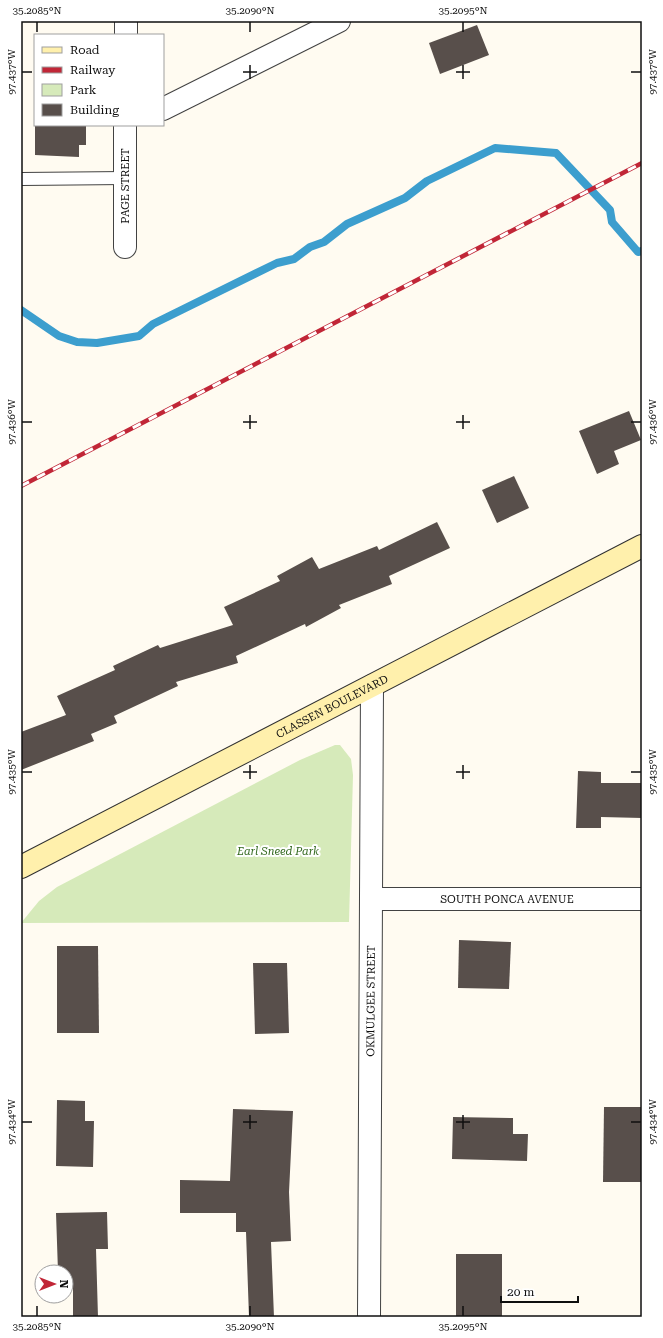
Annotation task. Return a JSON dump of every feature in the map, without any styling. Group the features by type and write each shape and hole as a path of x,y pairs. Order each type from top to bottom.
{"main road":[{"name":"CLASSEN BOULEVARD","path":"21,867 642,546"}],"street":[{"path":"126,21 126,34"},
{"path":"164,109 339,21"},
{"name":"PAGE STREET","path":"125,247 126,126"},
{"name":"OKMULGEE STREET","path":"369,1317 372,686"},
{"name":"SOUTH PONCA AVENUE","path":"371,899 642,899"}],"lane":[{"path":"21,179 125,178"}],"green space":[{"name":"Earl Sneed Park","path":"335,745 340,745 351,759 353,775 349,922 21,923 39,901 57,887 300,760"}],"building":[{"path":"477,25 489,55 440,74 429,43"},
{"path":"35,126 86,126 86,145 79,145 79,157 35,155"},
{"path":"629,411 641,440 614,451 619,464 597,474 579,431"},
{"path":"514,476 529,508 497,523 482,490"},
{"path":"437,522 450,548 389,576 392,584 339,605 341,608 306,627 305,624 236,656 238,663 176,682 178,686 114,716 117,723 91,734 94,741 21,770 21,732 66,715 57,696 115,670 113,666 158,645 160,648 233,625 224,607 280,581 277,576 312,557 319,569 377,546 379,550"},
{"path":"578,771 601,772 601,783 642,783 642,818 601,817 601,828 576,828"},
{"path":"459,940 511,942 509,989 458,988"},
{"path":"57,946 98,946 99,1033 57,1033"},
{"path":"253,963 287,963 289,1033 255,1034"},
{"path":"57,1100 85,1101 85,1121 94,1121 93,1167 56,1166"},
{"path":"604,1107 642,1107 642,1182 603,1182"},
{"path":"233,1109 293,1111 289,1192 291,1241 271,1242 274,1317 249,1317 246,1232 236,1232 236,1213 180,1213 180,1180 230,1181"},
{"path":"453,1117 513,1118 513,1134 528,1134 527,1161 452,1159"},
{"path":"107,1212 108,1249 96,1249 98,1317 73,1317 74,1264 58,1264 56,1213"},
{"path":"456,1254 502,1254 502,1317 456,1317"}],"waterway":[{"path":"21,310 59,336 77,342 97,343 139,336 153,324 277,263 294,259 310,247 324,242 347,224 405,198 427,181 495,148 556,153 610,210 612,222 638,252 642,251"}],"railway":[{"path":"21,486 642,163"}]}
